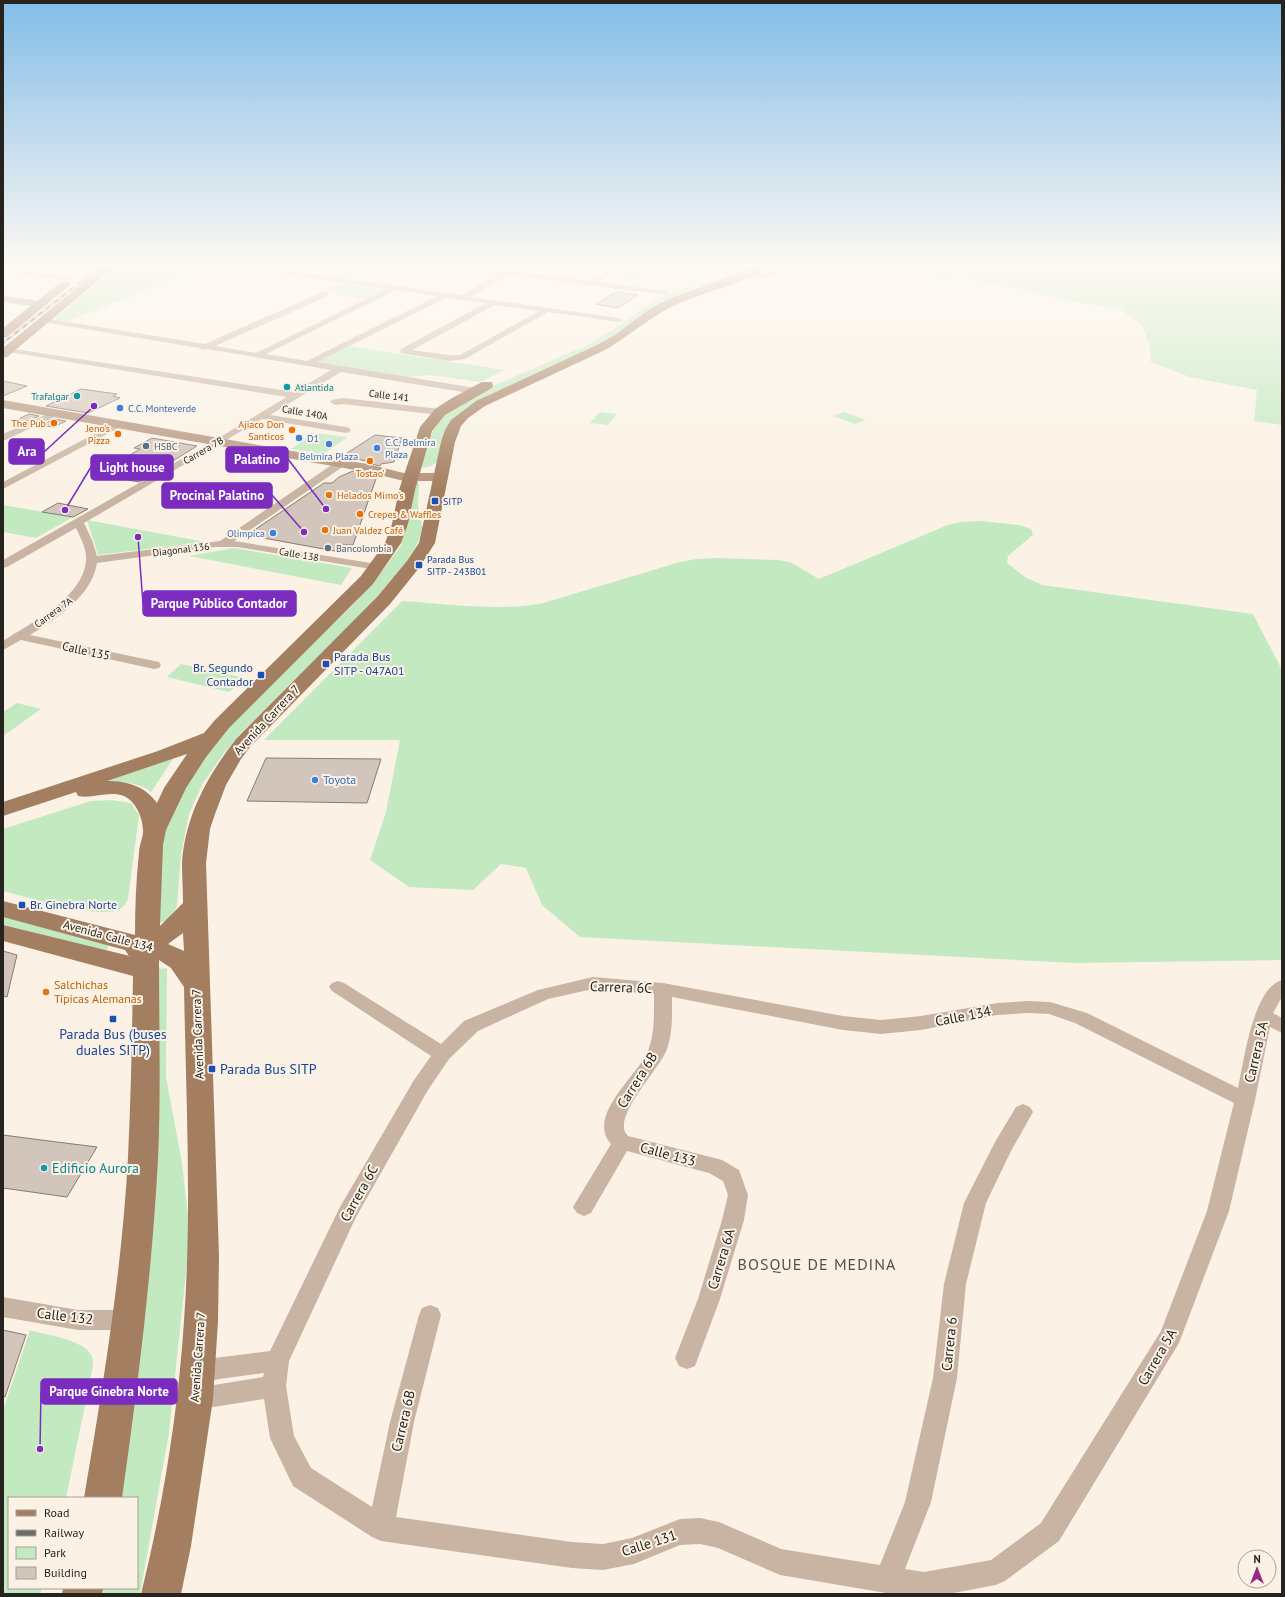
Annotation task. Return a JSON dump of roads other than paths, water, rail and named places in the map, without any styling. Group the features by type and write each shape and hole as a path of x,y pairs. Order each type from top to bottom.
{"main road":[{"path":"5,352 16,343"},
{"name":"Avenida Carrera 7","path":"161,1594 172,1546 197,1385 203,1248 194,863 196,837 203,812 212,791 229,761 255,731 394,588 427,543 441,474 452,430 456,423 469,412 509,389 594,352 610,343"},
{"path":"103,1497 113,1437 136,1255 143,1157 146,958 150,859 154,830 175,788 210,738 364,584 377,567 393,543 400,524 415,476 424,430 440,412 479,389 574,348"},
{"path":"415,476 425,485 423,504 432,518"},
{"path":"3,809 165,755 210,738"},
{"path":"3,817 75,793 99,788 116,788 137,794 144,801 148,808 154,830"},
{"path":"146,958 177,926 195,904"},
{"name":"Avenida Calle 134","path":"3,909 146,958"},
{"name":"Avenida Calle 134","path":"3,933 111,961 146,958 165,952 179,959 185,966 196,986"}],"street":[{"path":"172,343 402,380 479,389"},
{"path":"203,348 215,343"},
{"path":"256,356 284,343"},
{"path":"307,364 350,343"},
{"path":"420,343 404,351 458,358 488,343"},
{"path":"5,352 294,395"},
{"name":"Carrera 7B","path":"3,565 218,442 339,369"},
{"name":"Calle 141","path":"335,402 343,400 440,412"},
{"path":"3,404 415,476 441,474"},
{"path":"3,438 56,413"},
{"name":"Calle 140A","path":"260,416 346,430"},
{"path":"3,486 119,424"},
{"path":"222,544 340,464"},
{"path":"78,522 86,538 92,560"},
{"name":"Diagonal 136","path":"92,560 222,544"},
{"name":"Calle 138","path":"222,544 245,545 377,567"},
{"name":"Carrera 7A","path":"3,646 57,612 75,596 84,586 92,560"},
{"name":"Calle 135","path":"19,636 154,666"},
{"name":"Carrera 6C","path":"381,1528 302,1477 282,1438 274,1386 277,1361 347,1213 420,1085 442,1054 471,1026 544,994 593,983 663,989"},
{"path":"1263,1015 1275,993 1282,986"},
{"path":"338,987 442,1054"},
{"name":"Calle 134","path":"663,989 843,1024 881,1027 921,1024 996,1009 1028,1007 1050,1008 1081,1018 1245,1100"},
{"name":"Carrera 6B","path":"622,1142 615,1135 613,1124 616,1112 655,1056 662,1035 663,989"},
{"name":"Carrera 5A","path":"887,1580 924,1585 996,1572 1050,1532 1171,1336 1218,1211 1245,1100 1263,1015 1282,1026"},
{"name":"Carrera 6","path":"887,1580 918,1502 945,1378 955,1284 975,1202 1002,1148 1023,1112"},
{"path":"584,1207 622,1142"},
{"name":"Calle 133","path":"622,1142 715,1166"},
{"name":"Carrera 6A","path":"687,1358 718,1270 733,1220 738,1195 732,1176 715,1166"},
{"name":"Calle 132","path":"3,1307 78,1320 128,1320"},
{"name":"Carrera 6B","path":"381,1528 402,1422 430,1315"},
{"path":"197,1385 277,1361"},
{"path":"197,1385 274,1386"},
{"name":"Calle 131","path":"381,1528 572,1555 603,1557 634,1551 662,1538 680,1532 700,1531 719,1535 780,1562 887,1580"}],"place":[{"name":"Atlantida","path":"287,387"},
{"name":"Trafalgar","path":"77,396"},
{"name":"Ara","path":"94,406"},
{"name":"C.C. Monteverde","path":"120,408"},
{"name":"The Pub","path":"54,423"},
{"name":"Ajiaco Don Santicos","path":"292,430"},
{"name":"Jeno's Pizza","path":"118,434"},
{"name":"D1","path":"299,438"},
{"name":"Belmira Plaza","path":"329,444"},
{"name":"HSBC","path":"146,446"},
{"name":"C.C. Belmira Plaza","path":"377,448"},
{"name":"Tostao’","path":"370,461"},
{"name":"Helados Mimo's","path":"329,495"},
{"name":"SITP","path":"435,501"},
{"name":"Palatino","path":"326,509"},
{"name":"Light house","path":"65,510"},
{"name":"Crepes & Waffles","path":"360,514"},
{"name":"Juan Valdez Café","path":"325,530"},
{"name":"Procinal Palatino","path":"304,532"},
{"name":"Olímpica","path":"273,533"},
{"name":"Parque Público Contador","path":"138,537"},
{"name":"Bancolombia","path":"328,548"},
{"name":"Parada Bus SITP - 243B01","path":"419,565"},
{"name":"Parada Bus SITP - 047A01","path":"326,664"},
{"name":"Br. Segundo Contador","path":"261,675"},
{"name":"Toyota","path":"315,780"},
{"name":"Br. Ginebra Norte","path":"22,905"},
{"name":"Salchichas Típicas Alemanas","path":"46,992"},
{"name":"Parada Bus (buses duales SITP)","path":"113,1019"},
{"name":"Parada Bus SITP","path":"212,1069"},
{"name":"Edificio Aurora","path":"44,1168"},
{"name":"Parque Ginebra Norte","path":"40,1449"}],"district":[{"name":"BOSQUE DE MEDINA","path":"817,1264"}]}
